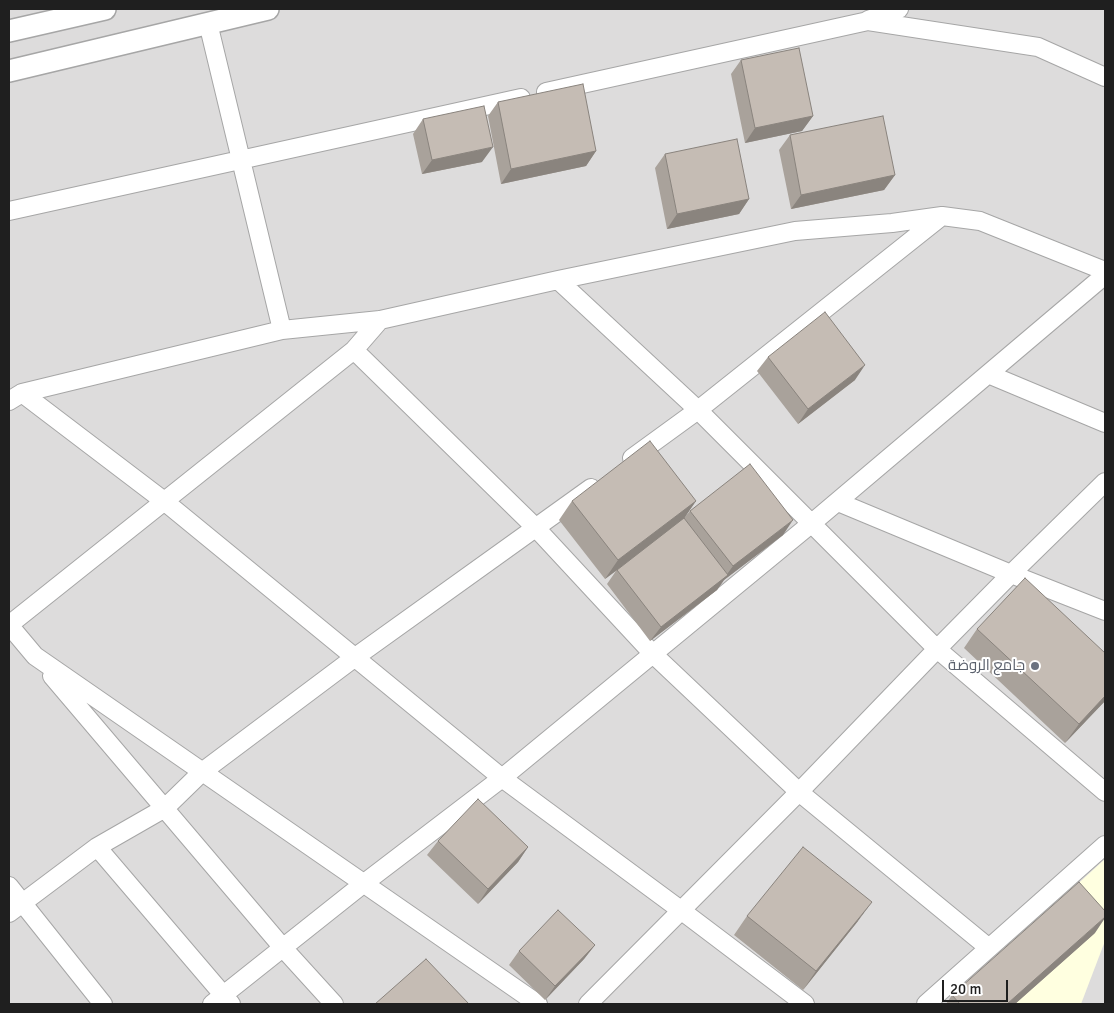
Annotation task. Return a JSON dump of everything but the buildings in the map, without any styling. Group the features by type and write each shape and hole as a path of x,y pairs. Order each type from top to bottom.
{"street":[{"path":"9,31 105,9"},
{"path":"9,71 268,9"},
{"path":"9,211 868,20 899,9"},
{"path":"868,20 1038,47 1105,77"},
{"path":"208,24 282,330"},
{"path":"15,397 282,330 380,320 558,280 795,231 892,223 942,216 980,221 1105,273 838,502 502,778 284,948 223,1001 97,847"},
{"path":"621,466 698,410 942,216"},
{"path":"558,280 698,410 937,648 1105,792"},
{"path":"334,1004 284,948 9,625 354,350 380,320"},
{"path":"354,350 536,528 653,654 799,792 989,948"},
{"path":"988,374 1105,423"},
{"path":"15,397 164,501 502,778 682,910 805,1004"},
{"path":"15,908 97,847 166,808 202,772 354,658 605,478"},
{"path":"588,1004 799,792 937,648 1105,482"},
{"path":"838,502 1105,611"},
{"path":"35,656 538,1004"},
{"path":"926,1004 1105,844"},
{"path":"9,886 15,908 103,1004"}],"shaded area":[{"path":"9,9 1105,9 1105,1004 9,1004"},
{"path":"1105,859 1105,941 1081,1004 946,1004"}],"place":[{"name":"جامع الروضة","path":"1035,666"}]}
